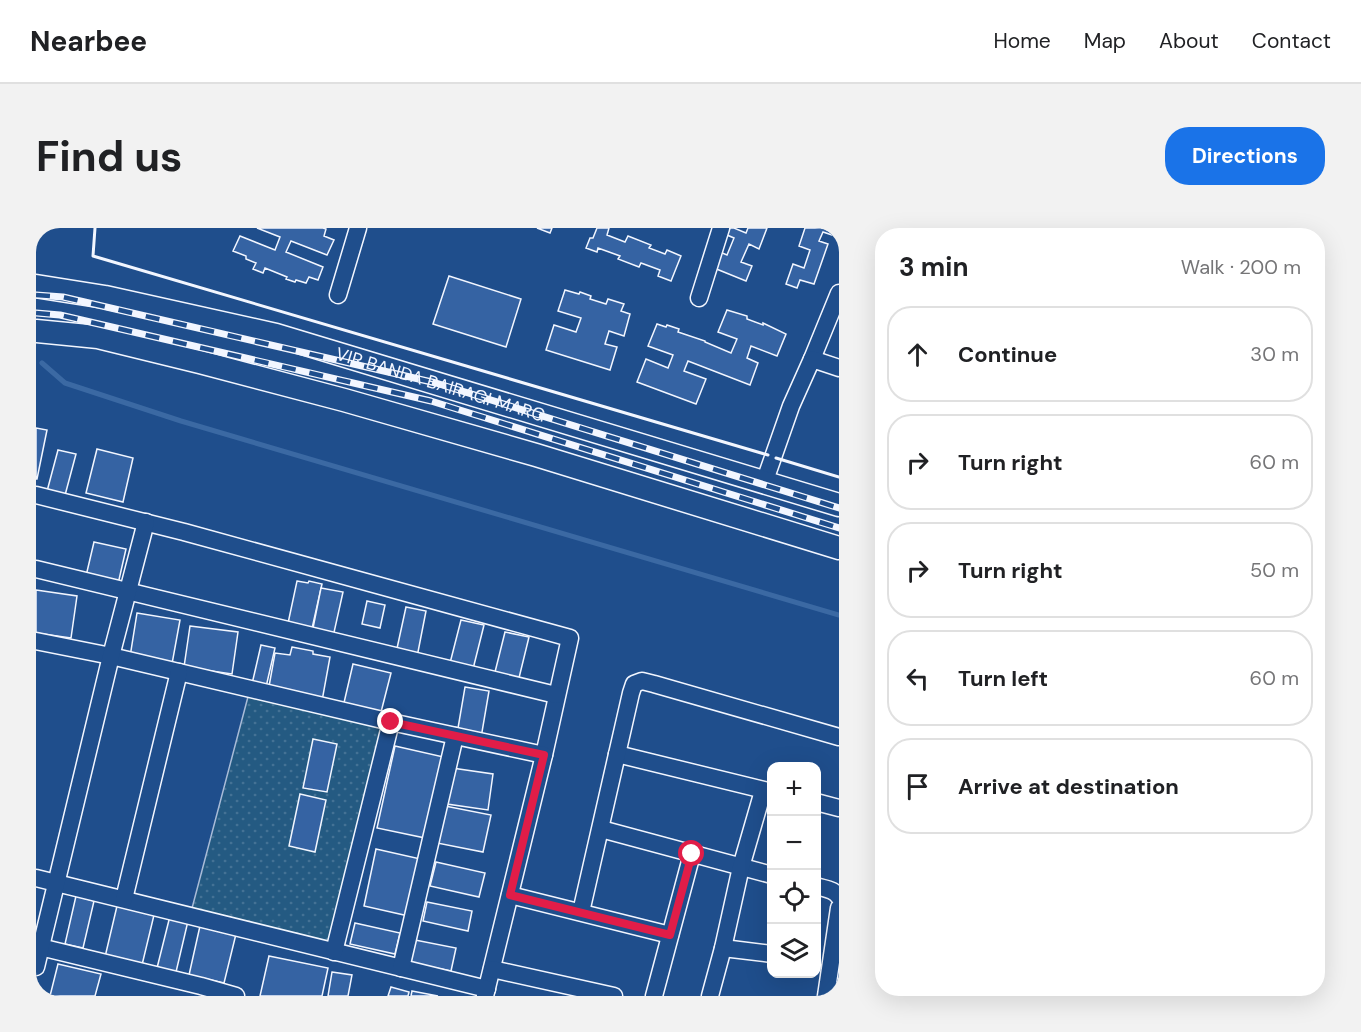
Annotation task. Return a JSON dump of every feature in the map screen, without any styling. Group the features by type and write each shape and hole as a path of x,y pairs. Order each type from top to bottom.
{"main road":[{"name":"VIR BANDA BAIRAGI MARG","path":"36,286 105,297 276,335 839,505"},
{"path":"36,331 98,338 344,400 536,455 839,548"}],"street":[{"path":"338,295 358,228"},
{"path":"699,298 721,228"},
{"path":"764,483 791,406 839,293"},
{"path":"812,359 839,368"},
{"path":"36,495 146,522 570,638 486,993 401,968 36,878"},
{"path":"36,967 38,947 146,522"},
{"path":"36,569 556,695"},
{"path":"36,641 544,755"},
{"path":"124,899 179,672"},
{"path":"581,912 634,684 642,681 839,737"},
{"path":"334,951 391,722"},
{"path":"401,968 455,736"},
{"path":"617,754 767,791 741,867 710,996"},
{"path":"821,803 839,808"},
{"path":"601,829 767,874"},
{"path":"654,996 692,854"},
{"path":"821,887 836,893 839,897"},
{"path":"510,895 670,935"},
{"path":"826,996 829,961 839,908"},
{"path":"38,947 236,996"},
{"path":"723,948 767,954"},
{"path":"492,969 572,992 614,996"}],"shaded area":[{"path":"249,693 384,723 330,945 191,912"}],"building":[{"path":"257,228 326,229 324,236 334,240 327,255 291,241 286,252 323,267 318,280 309,277 306,283 296,280 295,282 265,268 263,273 253,269 256,263 233,251 240,236 275,250 280,237"},
{"path":"537,228 552,228 550,233"},
{"path":"597,228 609,228 607,235 625,242 628,236 651,245 649,248 665,254 667,250 681,256 671,281 658,276 660,270 641,263 639,267 618,259 620,256 598,248 597,252 586,248"},
{"path":"730,228 746,233 748,228 767,228 759,249 749,244 741,262 752,266 746,281 714,268 720,252 727,255 734,238 727,235"},
{"path":"805,228 834,228 832,235 823,232 819,241 828,244 814,284 800,280 797,288 786,284 793,264 804,268 810,250 799,246"},
{"path":"449,276 521,299 506,347 433,324"},
{"path":"565,290 579,294 580,292 591,296 590,299 606,304 608,299 624,304 621,311 630,314 624,336 609,331 605,344 617,347 610,370 546,350 554,325 576,332 581,318 558,311"},
{"path":"727,310 747,316 747,319 763,325 763,323 786,334 777,356 751,346 747,358 758,363 750,385 688,361 684,371 706,379 696,404 637,382 646,359 668,368 673,355 648,346 657,324 679,329 678,332 731,353 737,339 718,332"},
{"path":"36,428 47,430 37,479 36,479"},
{"path":"97,449 133,458 123,502 86,493"},
{"path":"58,450 76,454 64,499 46,495"},
{"path":"94,542 126,549 118,584 86,576"},
{"path":"297,581 322,584 311,633 287,628"},
{"path":"321,588 343,592 333,637 312,633"},
{"path":"36,590 77,596 71,638 36,633"},
{"path":"367,601 385,605 380,628 362,624"},
{"path":"406,607 426,611 417,657 396,653"},
{"path":"137,613 180,620 172,664 130,657"},
{"path":"461,620 484,625 472,673 449,667"},
{"path":"190,626 238,632 232,674 184,667"},
{"path":"505,632 529,637 518,682 494,676"},
{"path":"261,645 275,648 266,687 252,684"},
{"path":"292,647 330,657 322,701 268,692 275,653 290,655"},
{"path":"353,664 391,673 380,716 343,707"},
{"path":"465,687 489,691 481,738 457,734"},
{"path":"313,739 337,744 327,792 303,788"},
{"path":"395,746 448,758 430,839 377,828"},
{"path":"452,768 493,774 488,810 447,804"},
{"path":"300,794 326,800 315,852 289,846"},
{"path":"445,806 491,815 483,852 437,843"},
{"path":"376,849 425,860 413,917 364,906"},
{"path":"436,862 485,873 479,897 430,886"},
{"path":"76,896 94,901 83,948 65,944"},
{"path":"427,902 472,911 468,931 423,921"},
{"path":"117,906 154,915 142,965 105,957"},
{"path":"170,916 188,921 176,972 157,968"},
{"path":"355,923 400,933 395,954 350,944"},
{"path":"200,926 236,934 224,983 189,975"},
{"path":"410,939 456,948 451,971 406,962"},
{"path":"269,956 328,968 322,996 260,996"},
{"path":"58,964 101,974 95,996 50,996"},
{"path":"332,972 352,975 348,996 328,996"},
{"path":"391,987 409,992 408,996 388,996"},
{"path":"412,991 438,996 411,996"}],"waterway":[{"path":"42,363 65,383 181,421 839,615"}],"railway":[{"path":"36,295 63,297 436,383 839,508"},
{"path":"36,313 60,315 431,401 839,528"}],"wall":[{"path":"95,228 93,256 768,455"},
{"path":"776,458 839,477"}],"route":[{"path":"391,722 544,755 510,895 670,935 692,854"}]}
